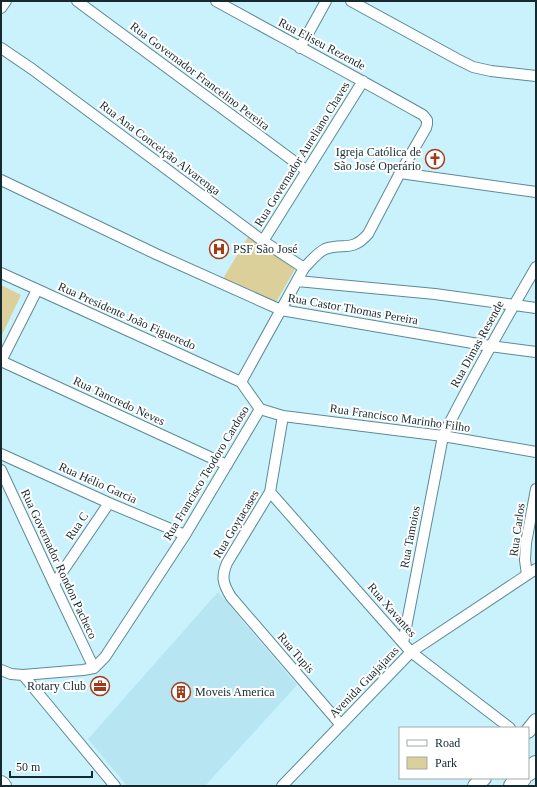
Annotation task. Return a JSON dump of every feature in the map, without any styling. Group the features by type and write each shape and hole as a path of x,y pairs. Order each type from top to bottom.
{"highway":[{"path":"513,786 521,779"}],"main road":[{"path":"529,730 536,721"},
{"path":"475,786 483,779"}],"street":[{"path":"1,8 6,1"},
{"name":"Rua Governador Francelino Pereira","path":"77,1 307,171"},
{"name":"Rua Eliseu Rezende","path":"216,1 363,81 425,117 427,124 426,128 400,174"},
{"path":"300,48 326,1"},
{"path":"351,1 473,67 491,71 536,76"},
{"name":"Rua Ana Conceição Alvarenga","path":"1,48 32,69 263,241 304,268"},
{"name":"Rua Governador Aureliano Chaves","path":"263,241 363,81"},
{"path":"242,382 304,268 317,254 326,249 349,246 357,244 363,240 368,234 400,174 536,192"},
{"name":"Rua Castor Thomas Pereira","path":"1,180 170,260 281,310 490,346 536,352"},
{"name":"Rua Dimas Resende","path":"443,436 490,346 536,267"},
{"name":"Rua Presidente João Figueredo","path":"1,273 242,382"},
{"path":"297,281 435,294 536,308"},
{"path":"1,361 37,290"},
{"name":"Rua Tancredo Neves","path":"1,361 227,465"},
{"name":"Rua Francisco Teodoro Cardoso","path":"94,668 105,657 184,534 260,410 242,382"},
{"name":"Rua Francisco Marinho Filho","path":"260,410 283,416 443,436 536,452"},
{"name":"Rua Goytacases","path":"231,597 224,584 224,569 270,492 283,416"},
{"name":"Rua Tamoios","path":"403,643 443,436"},
{"name":"Rua Hélio Garcia","path":"1,454 109,503 184,534"},
{"name":"Rua Governador Rondon Pacheco","path":"1,470 94,668"},
{"name":"Rua Carlos","path":"527,575 524,560 536,488"},
{"name":"Rua Xavantes","path":"270,492 411,652 509,727"},
{"name":"Rua C","path":"54,584 109,503"},
{"name":"Avenida Guajajaras","path":"282,786 411,652 536,569"},
{"name":"Rua Tupis","path":"231,597 341,725"},
{"path":"1,670 11,674 23,675 94,668"},
{"path":"23,675 115,786"}],"shaded area":[{"path":"218,592 297,685 205,786 127,786 88,739"}],"green space":[{"path":"248,237 295,269 275,304 222,280"},
{"path":"1,285 21,295 1,337"}],"place":[{"name":"Igreja Católica de São José Operário","path":"435,159"},
{"name":"PSF São José","path":"219,249"},
{"name":"Rotary Club","path":"100,686"},
{"name":"Moveis America","path":"181,692"}]}
